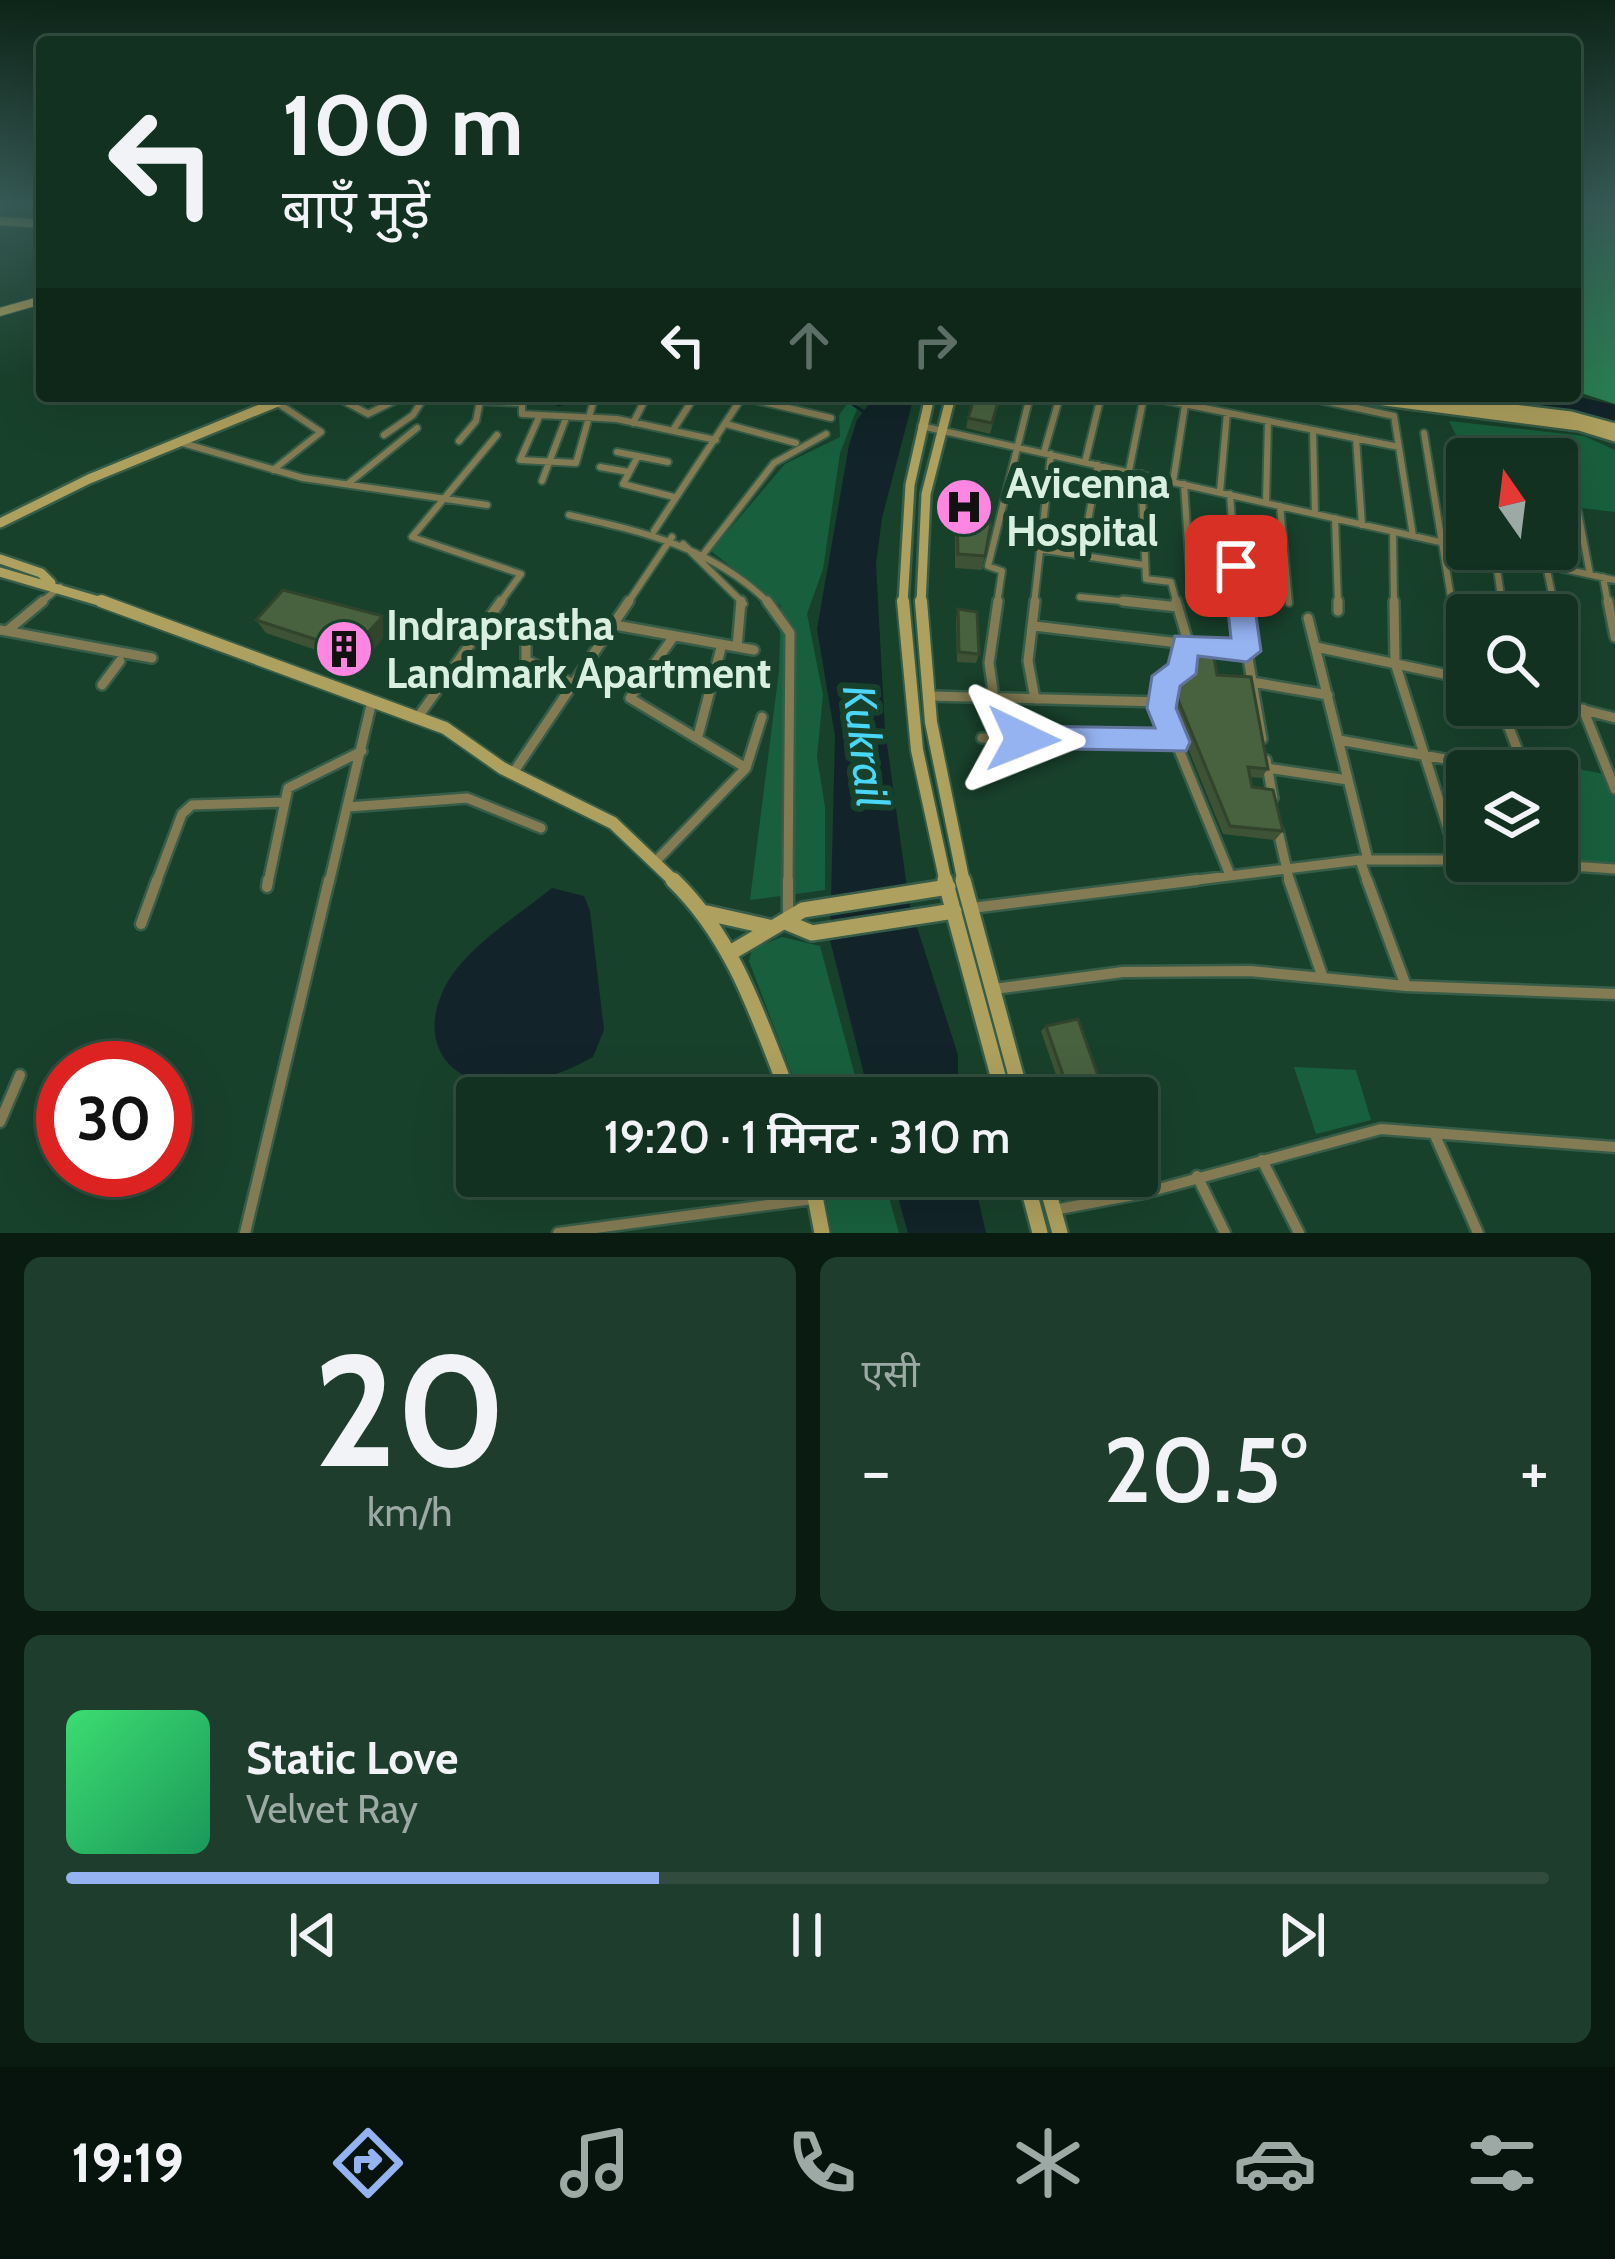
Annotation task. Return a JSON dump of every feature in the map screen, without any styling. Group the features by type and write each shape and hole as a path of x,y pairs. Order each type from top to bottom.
{"street":[{"path":"0,312 36,302"},
{"path":"0,527 40,503 276,402 321,432 273,470"},
{"path":"346,402 368,414 392,402"},
{"path":"384,435 413,415 421,402"},
{"path":"458,441 476,422 479,402"},
{"path":"514,402 522,403 521,414 633,423 716,440"},
{"path":"539,416 520,460 576,463 594,402"},
{"path":"633,423 644,402"},
{"path":"673,430 691,402"},
{"path":"654,531 740,402"},
{"path":"764,402 831,418"},
{"path":"928,402 904,546 904,673 942,887 992,989 1016,1077"},
{"path":"949,402 926,494 928,696 959,859 956,911 999,1077"},
{"path":"994,698 989,663 1002,571 988,566 1025,402"},
{"path":"1035,699 1028,661 1048,454 1059,402"},
{"path":"1085,462 1100,402"},
{"path":"1129,472 1143,402"},
{"path":"1175,402 1399,447"},
{"path":"1329,402 1394,416 1413,536"},
{"path":"1393,402 1615,432"},
{"path":"1454,402 1571,416 1615,432"},
{"path":"1185,404 1179,483 1191,588"},
{"path":"1226,413 1225,493 1252,682 1285,869 1323,978"},
{"path":"542,481 566,418"},
{"path":"1265,502 1268,421"},
{"path":"726,424 796,443"},
{"path":"921,426 1445,543"},
{"path":"348,484 417,428"},
{"path":"1313,430 1315,514"},
{"path":"1424,433 1452,594"},
{"path":"704,553 775,464 826,434"},
{"path":"418,717 493,620 521,574 412,537 497,435"},
{"path":"1356,438 1362,524"},
{"path":"179,442 273,470 487,506"},
{"path":"617,452 668,462"},
{"path":"638,456 623,484 674,497"},
{"path":"1087,527 1098,465"},
{"path":"600,467 629,472"},
{"path":"1141,474 1146,579 1171,582 1185,644 1182,674 1167,676 1162,702 1230,875"},
{"path":"1280,506 1289,603"},
{"path":"1578,512 1590,574"},
{"path":"569,515 654,531 704,553 773,604 790,633 788,923"},
{"path":"1335,518 1338,611"},
{"path":"1068,524 1141,536"},
{"path":"1394,532 1395,663 1446,813"},
{"path":"513,773 677,539"},
{"path":"677,539 744,604 737,647"},
{"path":"1037,549 1144,565"},
{"path":"0,559 41,573 55,585"},
{"path":"1571,570 1615,580"},
{"path":"0,572 55,585 446,728 513,773 613,823 707,913 730,953 781,1077"},
{"path":"1603,577 1615,637"},
{"path":"3,631 55,585"},
{"path":"1080,597 1178,607"},
{"path":"1308,618 1364,860 1406,986"},
{"path":"493,620 526,640 526,660 575,686"},
{"path":"615,625 754,650"},
{"path":"1034,626 1247,651"},
{"path":"3,631 152,658"},
{"path":"674,636 629,695 746,768"},
{"path":"698,737 722,644"},
{"path":"1316,647 1446,675"},
{"path":"102,685 120,661"},
{"path":"1252,682 1328,695"},
{"path":"928,696 1162,702"},
{"path":"245,1233 372,701"},
{"path":"1578,708 1615,718"},
{"path":"1578,708 1615,789"},
{"path":"654,863 746,768 762,717"},
{"path":"982,738 1175,742"},
{"path":"1339,740 1446,760"},
{"path":"267,887 288,788 330,772 362,751"},
{"path":"1268,768 1348,780"},
{"path":"348,807 467,798 541,828"},
{"path":"141,925 182,814 192,805 285,802"},
{"path":"940,860 959,859"},
{"path":"788,923 812,933 1230,875 1364,860 1446,860"},
{"path":"1578,865 1615,868"},
{"path":"730,953 812,907 942,887"},
{"path":"707,913 770,927"},
{"path":"992,989 1123,972 1250,971 1406,986 1615,994"},
{"path":"0,1122 20,1075"},
{"path":"1054,1210 1381,1130 1615,1147"},
{"path":"1434,1133 1478,1233"},
{"path":"1262,1160 1299,1233"},
{"path":"1197,1176 1225,1233"},
{"path":"1031,1197 1040,1233"},
{"path":"1050,1197 1060,1233"},
{"path":"558,1233 817,1199 822,1233"}],"green space":[{"path":"1581,264 1615,264 1615,404 1581,393"},
{"path":"849,402 860,402 840,453 823,569 807,614 823,695 817,757 825,807 825,890 750,900 779,671 781,606 711,551 785,464 840,437 839,415"},
{"path":"1449,421 1584,436 1615,450 1615,512 1578,508 1578,438 1458,438"},
{"path":"1578,769 1609,775 1615,789 1615,869 1578,866"},
{"path":"782,937 820,946 855,1077 793,1077 749,961 752,949"},
{"path":"1294,1067 1356,1070 1371,1120 1316,1134"},
{"path":"826,1197 889,1197 899,1233 832,1233"}],"water":[{"path":"1581,397 1615,405 1615,422 1569,409 1490,402 1581,402"},
{"name":"Kukrail","path":"870,402 912,402 882,518 876,564 885,730 909,902 958,1055 958,1077 865,1077 830,940 835,736 817,629 857,420"},
{"path":"552,888 584,896 590,911 604,1030 593,1057 544,1077 467,1077 444,1057 435,1027 443,991 464,961"},
{"path":"898,1197 978,1197 986,1233 908,1233"}],"building":[{"path":"973,402 998,402 992,423 968,418"},
{"path":"957,517 991,523 985,556 958,554"},
{"name":"Indraprastha Landmark Apartment","path":"283,590 383,616 351,651 256,620"},
{"path":"958,609 977,612 979,654 959,652"},
{"path":"1199,644 1212,645 1217,675 1251,677 1268,769 1248,767 1252,787 1273,790 1283,831 1230,826 1177,697 1180,674 1196,668"},
{"path":"1078,1019 1098,1077 1064,1077 1046,1026"}],"waterway":[{"path":"557,402 569,402"},
{"path":"850,402 864,412"}],"place":[{"name":"Avicenna Hospital","path":"964,507"},
{"name":"Indraprastha Landmark Apartment","path":"344,649"}],"route":[{"path":"1023,739 1175,742 1162,708 1167,676 1182,674 1185,644 1247,651 1236,566"}]}
